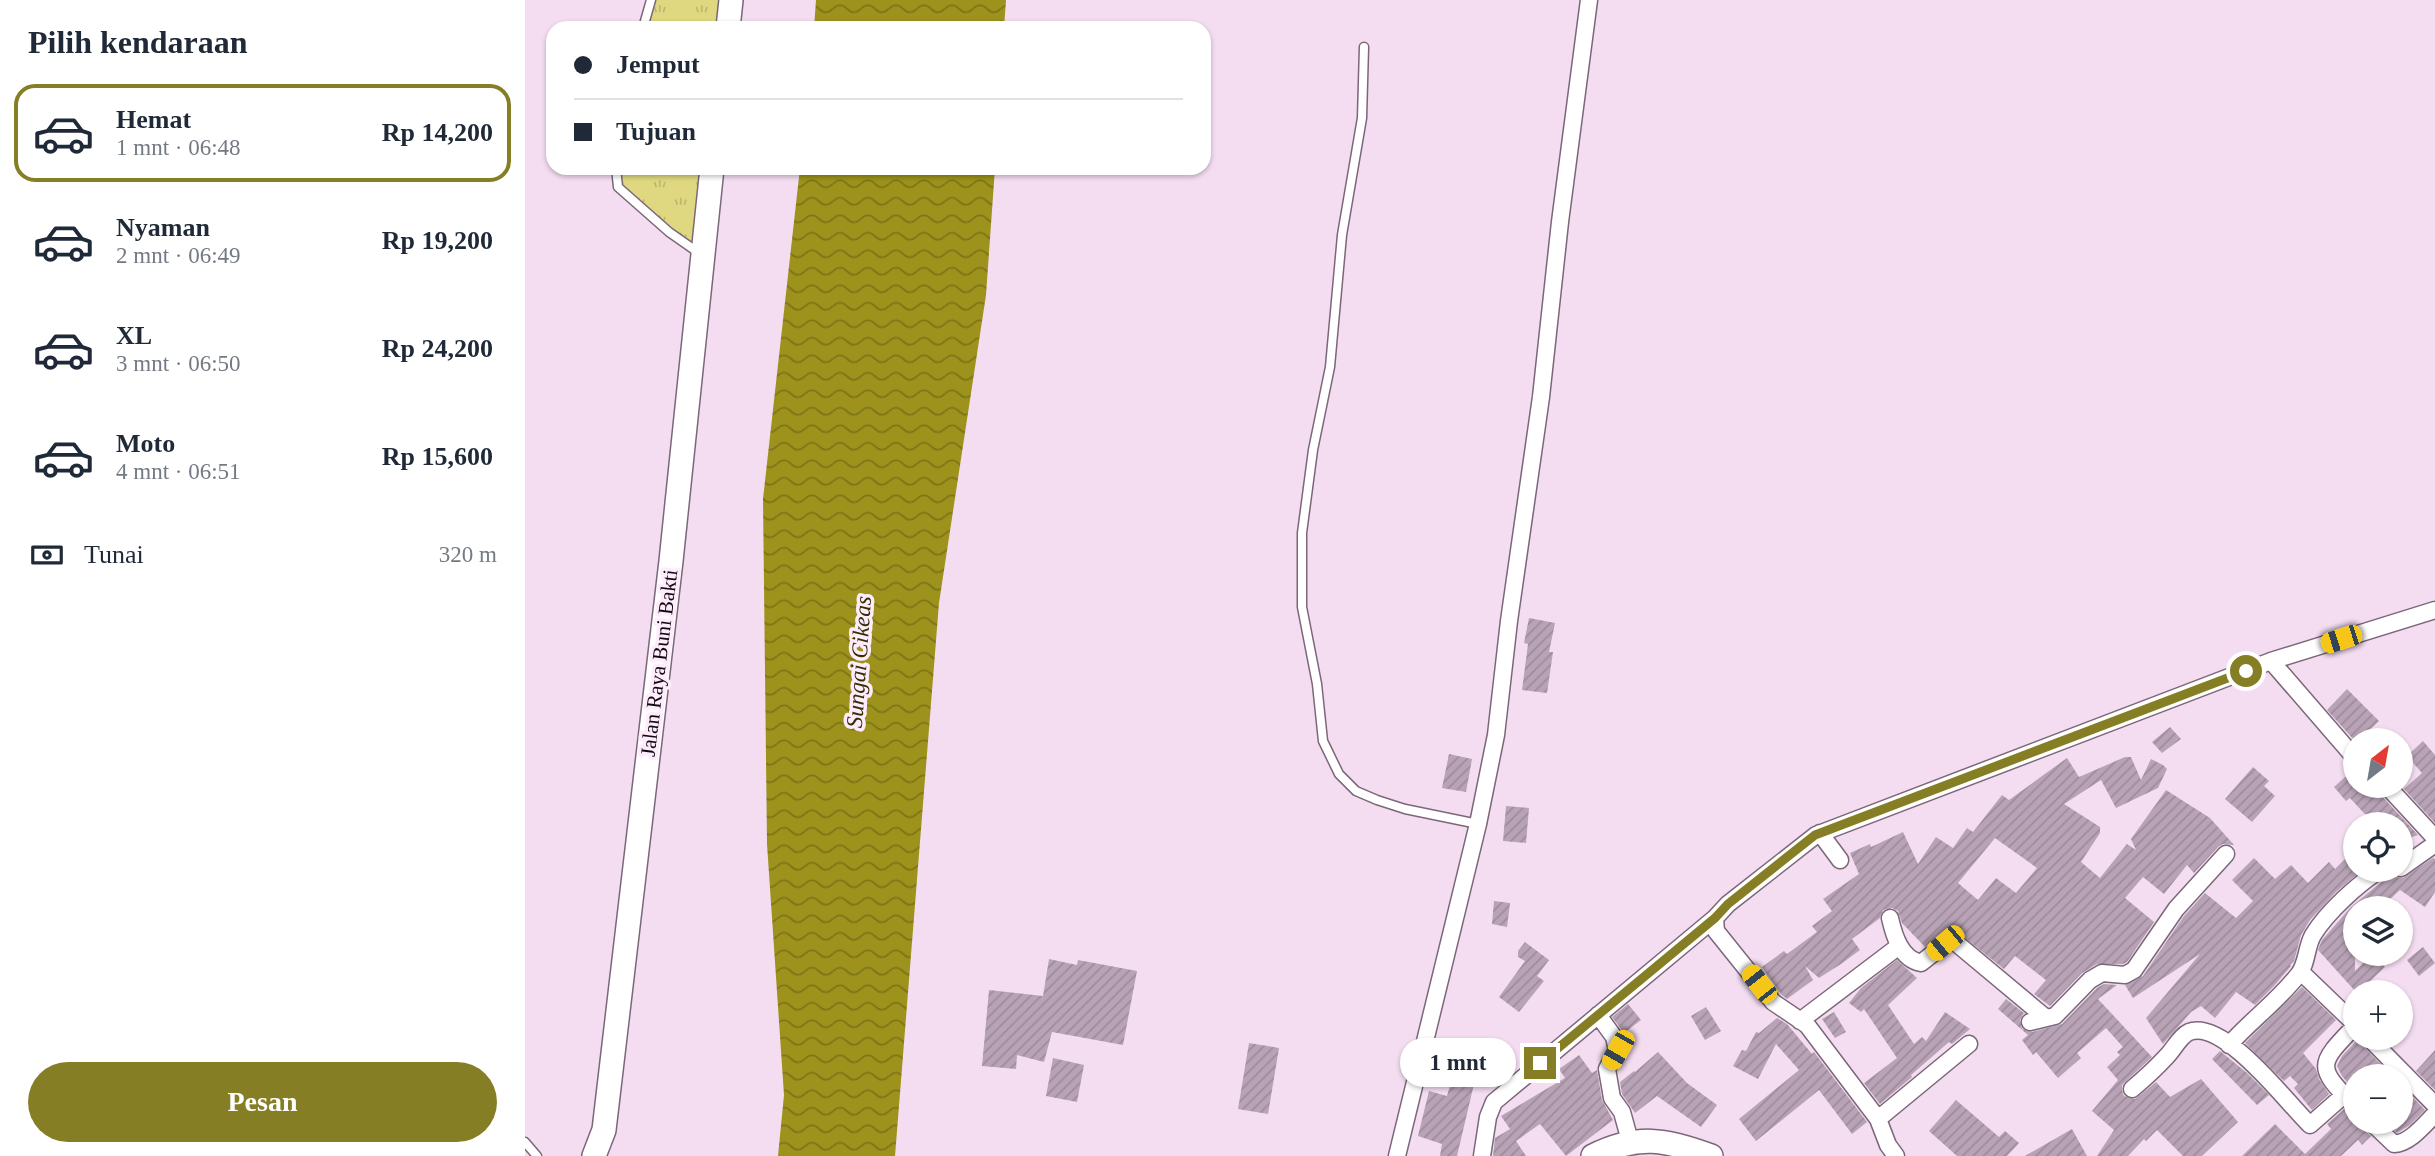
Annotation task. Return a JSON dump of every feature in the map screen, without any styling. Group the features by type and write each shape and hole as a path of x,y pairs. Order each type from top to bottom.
{"main road":[{"path":"729,21 731,0"},
{"name":"Jalan Raya Buni Bakti","path":"594,1156 604,1129 711,175"},
{"path":"1593,1156 1630,1141 1653,1140 1711,1156"}],"street":[{"path":"1397,1156 1478,824 1496,735 1509,621 1541,397 1560,222 1589,0"},
{"path":"1482,1156 1488,1116 1494,1101 1715,918 1728,904 1815,835 2271,661 2435,610"},
{"path":"2271,661 2343,744"},
{"path":"2398,798 2435,838"},
{"path":"1820,833 1840,860"},
{"path":"2413,859 2435,844"},
{"path":"1890,918 1899,946 1909,957 1921,963 1949,940 1955,942 2038,1020 2055,1016 2090,980 2102,974 2125,975 2134,970 2180,904 2226,854"},
{"path":"2229,1045 2250,1022 2270,1007 2301,972 2306,949 2320,926 2365,882"},
{"path":"1715,918 1716,931 1773,1002 1807,1025 1878,1119 1888,1145 1896,1156"},
{"path":"1800,1021 1899,946"},
{"path":"2301,972 2343,1013"},
{"path":"1598,1015 1614,1037 1618,1050 1607,1069 1612,1098 1622,1112 1630,1141"},
{"path":"2131,1089 2168,1055 2187,1033 2197,1031 2217,1037 2250,1060 2310,1125 2343,1104"},
{"path":"2343,1039 2327,1058 2329,1078 2343,1093"},
{"path":"1878,1119 1969,1044"},
{"path":"2381,1050 2435,1105"},
{"path":"2381,1156 2394,1144 2413,1135 2435,1114"},
{"path":"2384,1134 2394,1144"}],"lane":[{"path":"645,21 651,0"},
{"path":"1364,47 1362,118 1342,235 1330,367 1302,533 1302,607 1317,684 1324,741 1339,774 1356,791 1377,800 1405,809 1478,824"},
{"path":"617,175 618,187 669,232 704,257"},
{"path":"525,1142 537,1156"}],"green space":[{"path":"651,0 731,0 729,21 645,21"},
{"path":"617,175 712,175 704,257 618,187"}],"water":[{"path":"816,0 1006,0 1004,21 814,21"},
{"name":"Sungai Cikeas","path":"799,175 995,175 986,295 939,603 895,1156 778,1156 784,1095 767,844 763,499"}],"building":[{"path":"1529,618 1555,623 1549,652 1553,652 1547,693 1522,690 1528,644 1524,643"},
{"path":"2347,689 2379,721 2372,728 2343,728 2327,710"},
{"path":"2170,727 2181,739 2162,753 2152,742"},
{"path":"2423,741 2435,755 2435,823 2412,798 2413,781 2422,773 2413,763 2413,750"},
{"path":"1449,754 1472,759 1466,792 1442,788"},
{"path":"2125,757 2131,757 2141,780 2151,759 2167,769 2158,788 2116,808 2101,780 2064,804 2100,827 2100,833 2081,862 2100,878 2127,844 2136,850 2131,839 2166,790 2210,818 2234,845 2219,846 2194,873 2187,865 2164,894 2143,877 2125,898 2154,922 2127,962 2097,964 2082,973 2050,1006 2034,994 2046,980 2015,956 2004,969 1951,927 1925,947 1902,923 1898,911 1892,908 1883,910 1880,918 1852,939 1860,950 1841,964 1819,978 1805,966 1813,980 1787,999 1762,967 1784,951 1787,954 1817,932 1812,926 1832,911 1823,899 1859,874 1850,853 1870,844 1871,847 1903,832 1918,864 1936,837 1953,848 1967,828 1973,832 2002,795 2009,800 2067,758 2079,777","holes":["1995,838 2037,868 2016,893 1996,878 1978,900 1958,883"]},
{"path":"2253,767 2269,781 2264,786 2275,796 2252,822 2225,799"},
{"path":"2343,779 2343,798 2334,787"},
{"path":"2350,798 2384,798 2397,812 2363,812"},
{"path":"1506,806 1529,808 1526,843 1503,841"},
{"path":"2254,858 2275,879 2291,865 2308,883 2329,862 2335,869 2343,861 2343,882 2348,882 2310,920 2301,935 2294,961 2274,986 2255,1005 2236,992 2215,1018 2201,1006 2191,1012 2163,1044 2146,1018 2200,954 2133,998 2125,985 2143,976 2184,916 2205,893 2236,918 2253,901 2232,880"},
{"path":"2435,859 2435,892 2425,907 2413,896 2400,890 2394,896 2364,896 2381,882 2413,882 2413,871"},
{"path":"1494,901 1510,903 1507,927 1492,924"},
{"path":"2343,916 2343,966 2355,966 2355,971 2360,966 2385,967 2371,980 2345,980 2318,950 2322,940"},
{"path":"1525,942 1549,960 1537,976 1544,981 1519,1012 1499,997 1525,961 1518,957 1518,951"},
{"path":"2423,947 2435,963 2419,976 2412,966 2413,955"},
{"path":"1049,959 1077,965 1078,960 1137,971 1123,1045 1052,1032 1044,1062 1017,1055 1016,1069 982,1066 989,990 1043,996"},
{"path":"1897,960 1917,978 1888,1005 1914,1044 1922,1037 1926,1041 1945,1012 1970,1029 1952,1044 1949,1042 1880,1104 1864,1083 1897,1058 1864,1009 1861,1012 1849,1003 1861,988"},
{"path":"2104,984 2117,985 2098,999 2152,1057 2122,1085 2124,1096 2135,1099 2156,1082 2170,1097 2201,1079 2238,1122 2202,1156 2183,1156 2157,1130 2128,1156 2097,1156 2114,1130 2092,1111 2118,1080 2107,1067 2120,1055 2117,1052 2123,1047 2106,1028 2077,1053 2081,1058 2058,1078 2036,1052 2033,1055 2022,1040 2028,1035 1998,1009 2006,999 2024,1013 2020,1020 2022,1029 2032,1032 2062,1024"},
{"path":"2302,987 2336,1020 2303,1053 2316,1069 2329,1094 2312,1110 2294,1088 2298,1084 2290,1076 2284,1081 2245,1043"},
{"path":"1628,1004 1641,1020 1624,1033 1612,1017"},
{"path":"1706,1007 1721,1031 1705,1040 1691,1016"},
{"path":"1834,1012 1846,1032 1835,1038 1822,1019"},
{"path":"1777,1018 1787,1024 1812,1054 1814,1052 1867,1122 1852,1134 1819,1090 1756,1141 1739,1119 1799,1070 1776,1044 1758,1079 1733,1066 1742,1050 1746,1051 1756,1032 1759,1033"},
{"path":"1249,1043 1279,1048 1268,1114 1238,1109"},
{"path":"2348,1050 2367,1050 2380,1064 2343,1064 2343,1077 2337,1066"},
{"path":"2435,1050 2435,1090 2416,1071"},
{"path":"2220,1051 2269,1095 2257,1105 2212,1059"},
{"path":"1658,1052 1687,1083 1717,1105 1701,1127 1657,1096 1635,1113 1622,1094 1620,1082"},
{"path":"1579,1055 1592,1073 1597,1070 1602,1100 1613,1120 1566,1156 1540,1124 1516,1141 1526,1156 1493,1156 1495,1138 1510,1129 1501,1116 1565,1078 1559,1069"},
{"path":"1053,1058 1084,1065 1077,1102 1046,1096"},
{"path":"1452,1078 1474,1084 1457,1156 1440,1156 1442,1144 1418,1136 1429,1091 1447,1096"},
{"path":"2413,1097 2425,1110 2413,1122"},
{"path":"1956,1100 1999,1137 2005,1131 2019,1143 2007,1156 1957,1156 1929,1131"},
{"path":"2343,1110 2343,1134 2371,1136 2362,1145 2358,1140 2341,1156 2242,1156 2275,1124 2305,1154 2331,1129 2327,1124"},
{"path":"2072,1129 2087,1156 2025,1156"}],"route":[{"path":"1540,1063 1715,918 1728,904 1815,835 2246,671"}]}
